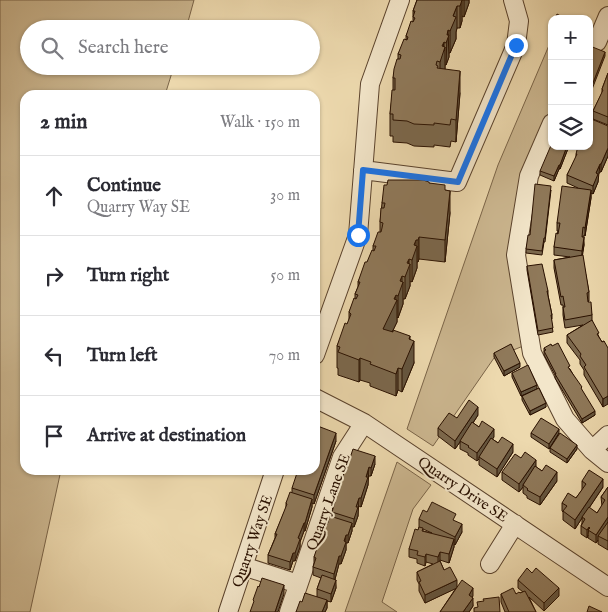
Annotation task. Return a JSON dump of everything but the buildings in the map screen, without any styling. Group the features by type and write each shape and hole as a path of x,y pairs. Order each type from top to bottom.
{"street":[{"path":"320,340 358,235 370,84 400,0"},
{"path":"363,170 458,182 516,45 519,21 513,0"},
{"path":"598,42 608,16"},
{"path":"548,132 529,176 516,255 532,354 565,419 592,450 608,463"},
{"name":"Quarry Drive SE","path":"320,401 364,423 608,587"},
{"name":"Quarry Lane SE","path":"289,612 342,457 364,423"},
{"path":"592,450 608,436"},
{"name":"Quarry Way SE","path":"228,612 273,475"},
{"path":"490,564 515,524"},
{"path":"243,566 298,584"}],"shaded area":[{"path":"0,0 194,0 188,20 20,20 20,75 171,75 167,90 20,90 20,475 60,475 30,612 0,612"},
{"path":"548,48 548,120 531,158 521,192 528,344 494,358 433,446 407,429 498,165"},
{"path":"397,462 431,485 413,509 382,602 397,612 345,612"}],"route":[{"path":"358,235 363,170 458,182 516,45"}]}
